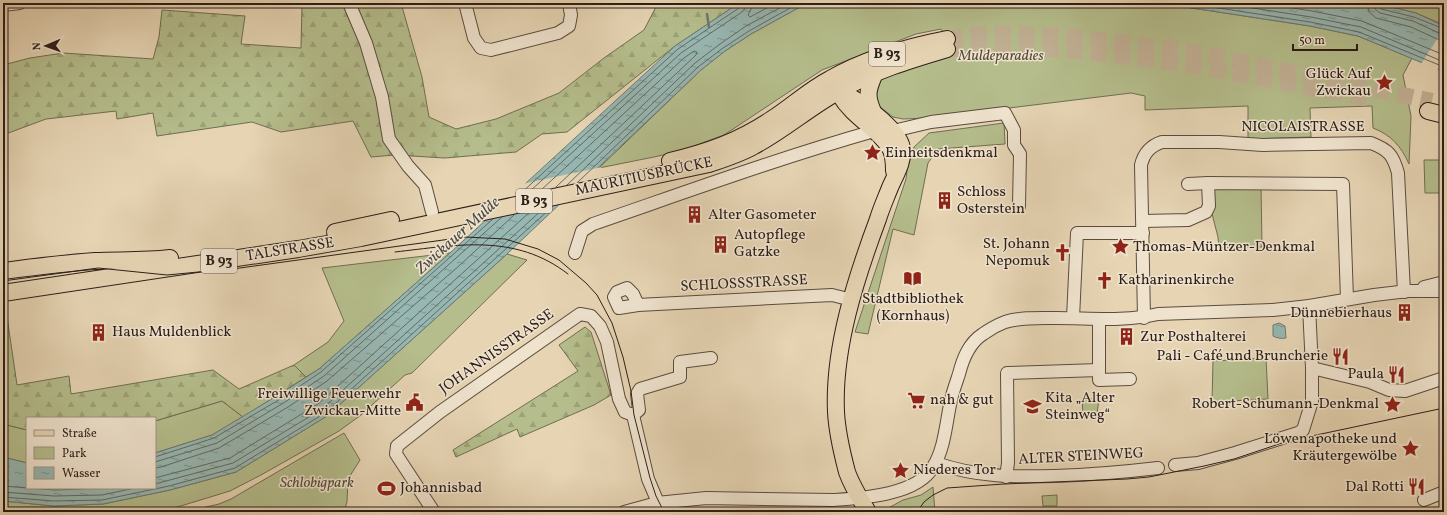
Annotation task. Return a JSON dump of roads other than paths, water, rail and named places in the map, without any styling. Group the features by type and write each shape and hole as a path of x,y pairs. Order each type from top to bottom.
{"main road":[{"name":"B 93","path":"947,44 875,73 834,85 891,52 914,45 947,44"},
{"path":"874,114 869,103 868,94 875,73"},
{"name":"MAURITIUSBRÜCKE","path":"433,217 634,180 709,164 754,146 834,85"},
{"name":"MAURITIUSBRÜCKE","path":"433,217 455,207 655,165 708,151 742,137 773,118 834,85"},
{"path":"834,85 854,98 893,131 901,142 902,154 900,164 878,219 852,300 842,337 839,356 836,412 838,430 848,472 868,512"},
{"path":"834,85 850,110 874,131 885,142 891,151 894,162 894,178"},
{"path":"1435,105 1444,115"},
{"name":"TALSTRASSE","path":"3,271 63,263 164,259 433,217"},
{"name":"TALSTRASSE","path":"3,293 298,250 361,238 433,217"}],"street":[{"path":"3,5 20,3"},
{"path":"349,3 366,43 382,97 389,139 408,166 425,185 433,217"},
{"path":"465,3 474,38 481,48 491,50 558,33 569,26 571,15 569,3"},
{"path":"893,131 931,122 1005,113 1014,130 1014,145 1020,154 1021,168 1019,206"},
{"path":"575,253 582,231 593,224 830,143 874,131"},
{"name":"NICOLAISTRASSE","path":"1144,318 1141,165 1144,157 1154,144 1162,142 1188,141 1263,145 1371,143 1385,149 1394,159 1398,173 1406,292"},
{"path":"1143,220 1188,220 1206,212 1209,206 1208,183"},
{"path":"1188,184 1343,184 1346,299"},
{"path":"1073,318 1078,233 1143,233"},
{"path":"1406,292 1444,282"},
{"path":"624,512 660,508 706,498 833,500 894,492 914,485 929,473 936,463 941,449 951,398 966,352 982,335 1005,322 1028,318 1144,318 1158,314 1273,310 1406,292 1444,291"},
{"name":"SCHLOSSSTRASSE","path":"638,305 832,295 852,300"},
{"path":"1174,465 1198,463 1271,442 1303,430 1312,401 1309,306"},
{"name":"JOHANNISSTRASSE","path":"434,512 396,454 397,446 440,412 580,314 592,316 600,326 607,342 619,399 625,412 633,416"},
{"path":"1099,319 1099,380 1130,379"},
{"path":"660,508 648,479 633,416 639,410 637,394 640,389 680,377 680,362 711,358"},
{"path":"1312,368 1370,382 1389,390 1405,391 1444,378"},
{"name":"ALTER STEINWEG","path":"1006,477 1008,463 1007,373 1099,370"},
{"name":"ALTER STEINWEG","path":"936,463 970,472 1006,477 1076,475 1158,468"},
{"path":"1424,500 1444,492"}],"water":[{"path":"739,3 807,3 751,34 725,51 701,70 507,254 327,416 236,472 170,490 103,504 54,506 3,501 3,457 26,463 26,489 156,489 156,453 212,435 319,369 450,253 675,46"},
{"path":"1159,3 1375,3 1416,13 1444,26 1444,72 1358,36 1310,26"},
{"path":"1279,323 1285,326 1286,338 1273,336 1273,325"}],"waterway":[{"path":"707,14 709,27"}],"tunnel":[{"path":"947,39 989,33 1066,36 1190,51 1432,101"},
{"path":"947,49 987,46 1079,51 1191,65 1370,99"}],"tram line":[{"path":"3,281 98,268 167,275 240,268 465,237 505,239 538,249 559,260 586,283 597,295 612,323 623,357 631,391 634,415 650,478 656,496 664,512"},
{"path":"395,252 463,245 506,247 527,252 548,261 568,274"},
{"path":"917,512 924,502 933,495 947,488 1149,477 1234,459 1288,441 1444,408"}],"place":[{"name":"Glück Auf Zwickau","path":"1384,83"},
{"name":"Einheitsdenkmal","path":"872,153"},
{"name":"Schloss Osterstein","path":"944,201"},
{"name":"Alter Gasometer","path":"695,215"},
{"name":"Autopflege Gatzke","path":"721,244"},
{"name":"Thomas-Müntzer-Denkmal","path":"1120,247"},
{"name":"St. Johann Nepomuk","path":"1063,253"},
{"name":"Stadtbibliothek (Kornhaus)","path":"913,278"},
{"name":"Katharinenkirche","path":"1105,280"},
{"name":"Dünnebierhaus","path":"1405,313"},
{"name":"Haus Muldenblick","path":"99,332"},
{"name":"Zur Posthalterei","path":"1127,337"},
{"name":"Pali - Café und Bruncherie","path":"1341,356"},
{"name":"Paula","path":"1397,374"},
{"name":"nah & gut","path":"917,400"},
{"name":"Freiwillige Feuerwehr Zwickau-Mitte","path":"414,403"},
{"name":"Robert-Schumann-Denkmal","path":"1392,404"},
{"name":"Kita „Alter Steinweg“","path":"1032,407"},
{"name":"Löwenapotheke und Kräutergewölbe","path":"1410,448"},
{"name":"Niederes Tor","path":"900,470"},
{"name":"Dal Rotti","path":"1417,487"},
{"name":"Johannisbad","path":"387,488"}],"park label":[{"name":"Muldeparadies","path":"1001,56"},
{"name":"Schlobigpark","path":"317,483"}],"water label":[{"name":"Zwickauer Mulde","path":"458,236"}]}
